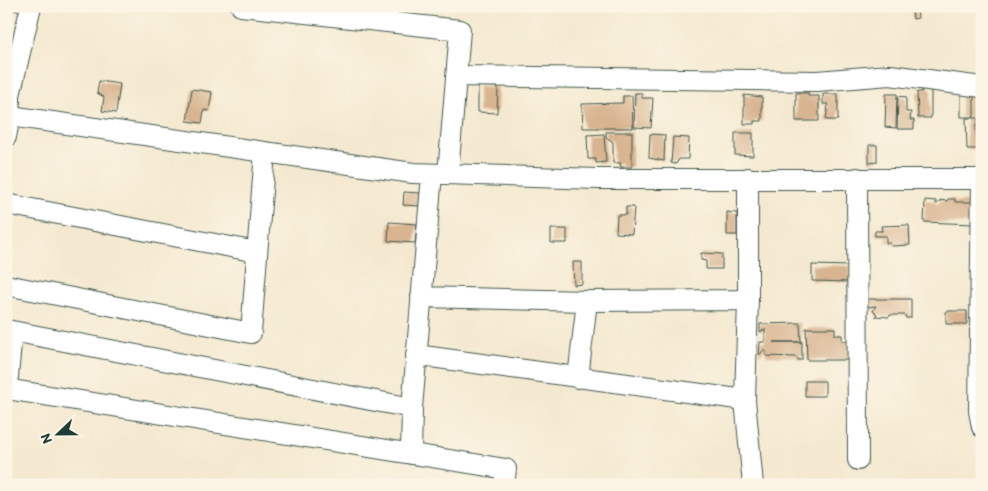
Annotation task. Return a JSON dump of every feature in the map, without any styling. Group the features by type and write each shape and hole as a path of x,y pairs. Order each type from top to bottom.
{"street":[{"path":"6,137 10,116 8,94 31,6"},
{"path":"241,6 460,30 456,76 421,297 412,408 411,454"},
{"path":"456,76 817,81 890,75 982,87"},
{"path":"10,116 413,173 598,179 982,179 978,411 982,427"},
{"path":"6,285 250,333 265,152"},
{"path":"748,178 748,300 745,400 753,485"},
{"path":"857,178 858,460"},
{"path":"6,204 257,252"},
{"path":"421,297 748,300"},
{"path":"578,378 588,300"},
{"path":"412,408 12,331 6,389 506,469 504,485"},
{"path":"416,355 745,400"}],"building":[{"path":"6,6 22,6 19,12"},
{"path":"907,6 917,6 918,18 913,19 912,10 907,10"},
{"path":"99,81 120,84 116,113 102,111 104,97 97,93"},
{"path":"478,86 498,87 497,113 478,112"},
{"path":"192,89 212,92 209,111 204,110 202,123 187,121"},
{"path":"922,89 931,89 931,118 918,118 917,92 922,92"},
{"path":"961,91 974,95 974,117 961,117"},
{"path":"635,93 642,93 642,98 653,98 651,128 634,127"},
{"path":"796,93 809,93 808,96 819,96 819,121 796,121"},
{"path":"823,94 838,94 838,120 826,120 828,104 823,104"},
{"path":"886,94 897,94 896,128 885,127"},
{"path":"744,95 762,97 762,121 754,121 754,124 744,124"},
{"path":"623,96 632,96 633,128 583,128 582,104 623,103"},
{"path":"898,96 906,97 906,112 911,112 910,120 914,120 914,129 897,129"},
{"path":"966,118 978,118 978,125 976,126 977,149 967,149"},
{"path":"606,132 632,132 632,167 620,167 621,163 613,163 613,142 606,137"},
{"path":"735,133 753,133 753,156 735,155"},
{"path":"604,134 606,162 596,163 596,159 588,159 587,135"},
{"path":"650,134 665,135 664,161 649,158"},
{"path":"673,137 689,138 688,159 679,159 676,164 671,163"},
{"path":"869,145 877,145 877,162 869,163"},
{"path":"404,192 420,193 420,206 403,205"},
{"path":"948,199 955,199 955,202 972,202 973,224 924,222 925,200 936,201 936,204 940,200 947,201"},
{"path":"626,207 634,207 632,234 616,233 617,215 626,215"},
{"path":"727,212 737,213 737,235 727,235"},
{"path":"389,222 417,224 415,243 388,241"},
{"path":"909,225 910,245 892,246 890,243 886,243 886,236 875,236 875,231 882,231 881,226"},
{"path":"551,229 567,229 567,243 551,243"},
{"path":"701,253 722,254 722,269 706,269 706,261 701,260"},
{"path":"573,262 582,262 582,284 574,285"},
{"path":"812,265 850,266 850,282 812,281"},
{"path":"867,299 911,299 911,318 906,318 905,315 875,316 877,314 873,311 876,306 867,307"},
{"path":"946,311 967,311 967,324 946,324"},
{"path":"800,323 802,360 798,360 796,357 766,356 766,351 764,350 759,355 760,342 765,342 765,329 760,332 760,324"},
{"path":"806,328 835,328 835,335 842,335 842,341 851,341 851,360 807,360"},
{"path":"805,381 825,381 825,396 805,396"}]}
